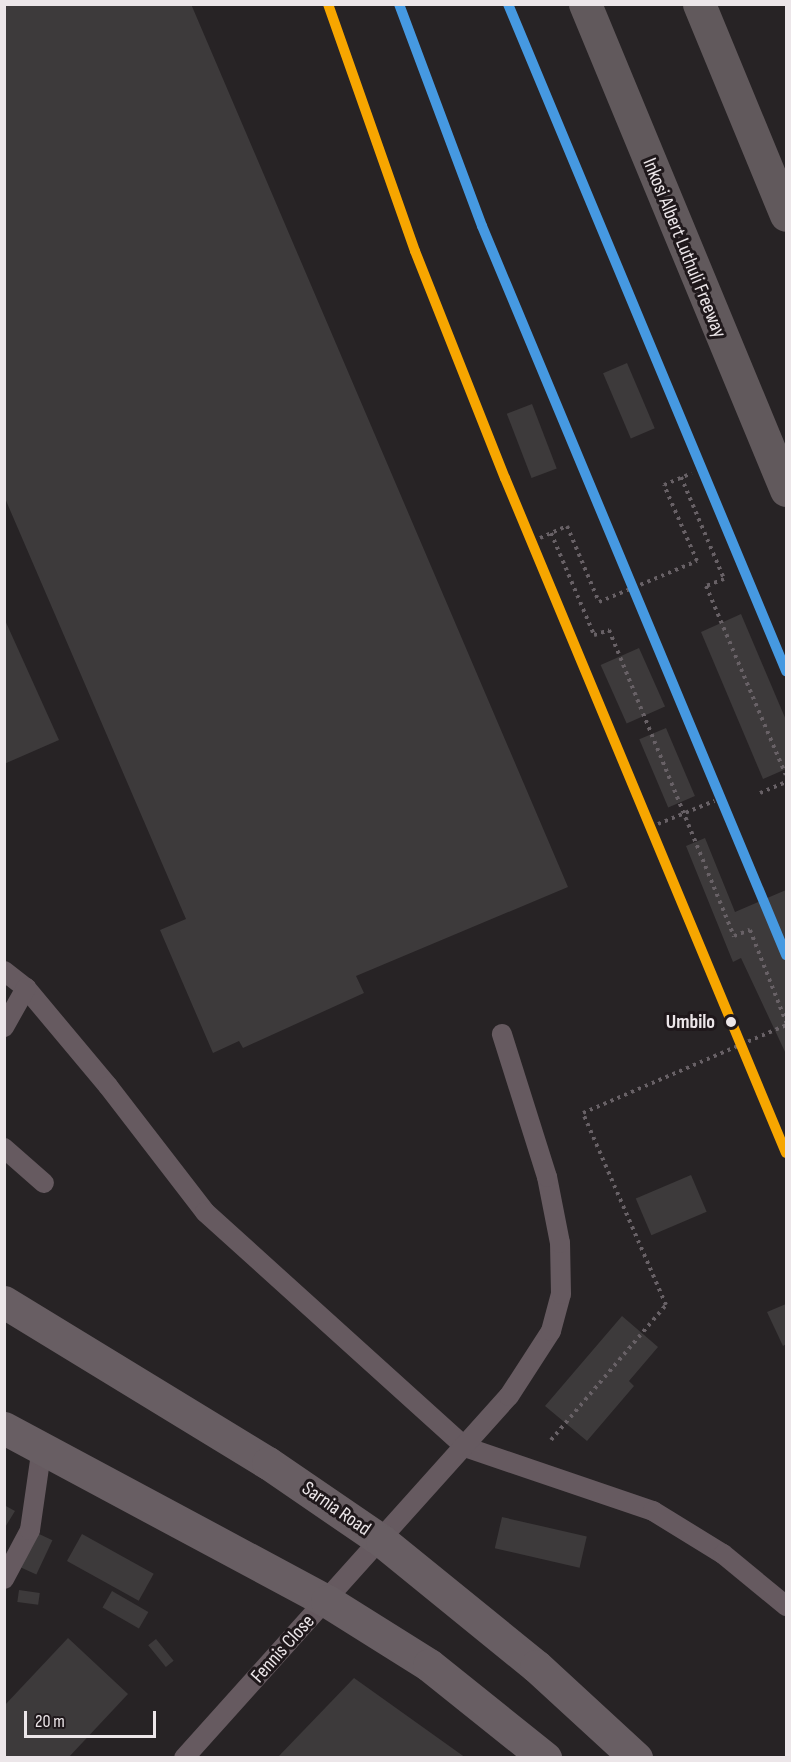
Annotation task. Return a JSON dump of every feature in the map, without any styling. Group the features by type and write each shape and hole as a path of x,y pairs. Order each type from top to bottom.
{"highway":[{"name":"Inkosi Albert Luthuli Freeway","path":"585,4 786,490"},
{"path":"699,4 786,215"}],"main road":[{"name":"Sarnia Road","path":"4,1302 268,1463 382,1540 536,1666 636,1758"},
{"path":"4,1428 327,1601 429,1665 545,1758"}],"lane":[{"path":"4,971 26,988 205,1212 465,1447 661,1515 723,1554 786,1606"},
{"path":"4,1027 26,988"},
{"name":"Fennis Close","path":"184,1758 465,1447 509,1396 542,1346 561,1294 560,1243 547,1177 502,1034"},
{"path":"4,1148 44,1183"},
{"path":"4,1579 30,1530 42,1447"}],"path":[{"path":"540,538 567,526 599,602 697,561 664,485 692,473"},
{"path":"681,477 724,579 706,586 786,775"},
{"path":"528,1467 666,1305 583,1113 786,1023 750,930 734,936 609,630 594,635 551,534"},
{"path":"760,793 786,782"},
{"path":"658,824 714,801"}],"building":[{"path":"4,4 191,4 568,887 356,976 364,993 243,1048 239,1041 213,1053 160,930 186,919 4,496"},
{"path":"627,363 655,428 631,439 603,373"},
{"path":"532,404 557,468 532,478 507,414"},
{"path":"741,614 786,720 786,769 763,779 701,632"},
{"path":"4,618 59,740 4,764"},
{"path":"639,648 665,706 627,724 601,665"},
{"path":"666,728 695,796 668,807 639,739"},
{"path":"705,838 735,912 786,890 786,1054 741,958 733,962 686,846"},
{"path":"691,1175 707,1212 651,1235 636,1198"},
{"path":"786,1304 786,1344 783,1346 767,1312"},
{"path":"622,1316 658,1347 629,1381 634,1386 587,1441 545,1406"},
{"path":"4,1505 15,1511 4,1529"},
{"path":"502,1517 587,1537 580,1568 495,1548"},
{"path":"37,1533 52,1540 36,1575 21,1567"},
{"path":"82,1534 154,1574 139,1601 67,1561"},
{"path":"19,1590 40,1593 38,1605 17,1602"},
{"path":"112,1591 148,1612 139,1628 102,1607"},
{"path":"68,1638 128,1694 68,1758 4,1758 4,1706"},
{"path":"156,1639 174,1661 166,1667 148,1645"},
{"path":"354,1678 466,1758 277,1758"}],"transit line":[{"path":"328,4 415,251 505,478 786,1153"},
{"path":"399,4 482,226 786,955"},
{"path":"508,4 786,671"}],"place":[{"name":"Umbilo","path":"731,1022"}]}
